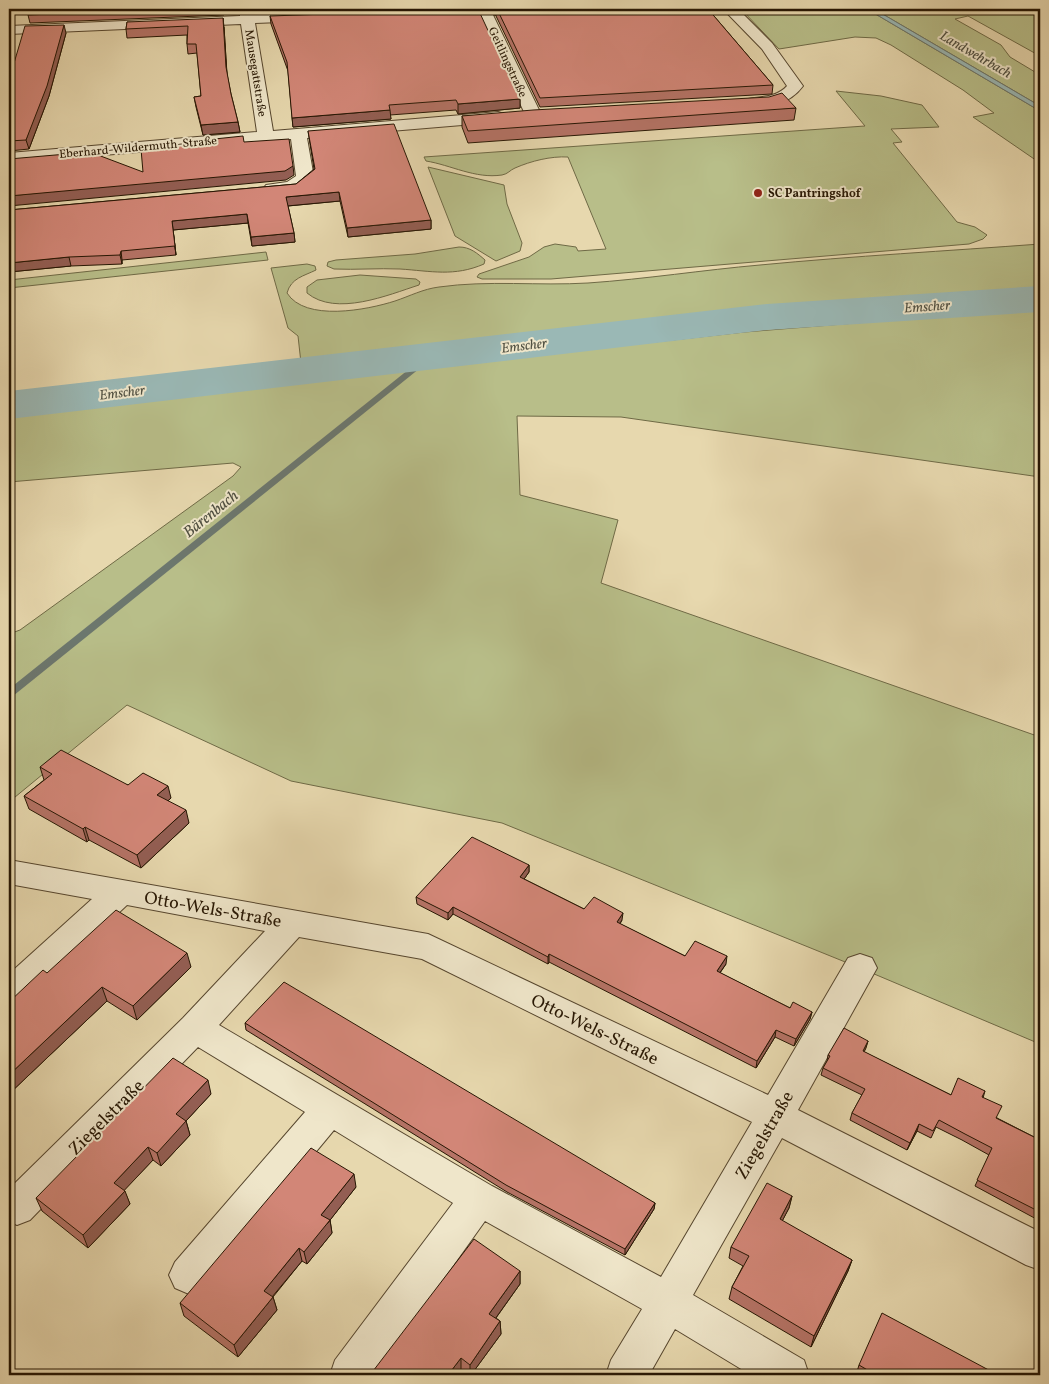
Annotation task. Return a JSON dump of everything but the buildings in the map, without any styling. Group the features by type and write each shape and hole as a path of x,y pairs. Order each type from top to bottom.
{"street":[{"path":"427,12 534,9"},
{"path":"730,9 767,46 793,81 794,86 792,92 774,100 737,103"},
{"name":"Geitlingstraße","path":"484,10 533,114"},
{"path":"9,30 247,14 323,16"},
{"name":"Mausegattstraße","path":"247,14 266,137"},
{"name":"Eberhard-Wildermuth-Straße","path":"9,158 552,113"},
{"path":"257,191 291,187 305,178 298,134"},
{"name":"Otto-Wels-Straße","path":"9,872 428,947 775,1116 1040,1252"},
{"path":"9,994 121,892"},
{"name":"Ziegelstraße","path":"17,1207 195,1028 292,924"},
{"name":"Ziegelstraße","path":"626,1375 860,968"},
{"path":"195,1028 479,1198 669,1303 789,1375"},
{"path":"189,1275 330,1109"},
{"path":"350,1375 479,1198"}],"green space":[{"path":"741,9 867,9 1040,111 1040,163 973,117 994,113 963,90 891,45 876,38 855,37 779,49"},
{"path":"874,9 1040,9 1040,56 968,16 955,19 1001,45 1010,57 1040,75 1040,106"},
{"name":"SC Pantringshof","path":"836,91 881,96 922,105 939,127 891,129 902,142 893,143 957,222 975,227 987,235 983,239 969,244 551,279 482,279 477,277 479,274 529,257 544,247 555,244 576,247 578,251 606,249 568,157 555,157 521,165 507,173 492,176 426,161 424,157 865,126"},
{"path":"428,167 504,185 507,204 522,243 520,251 496,261 455,236"},
{"path":"1040,244 1040,287 777,310 301,363 298,336 288,328 271,268 307,264 315,266 316,270 295,281 287,293 296,302 308,308 322,311 337,311 369,308 427,289 457,285 588,283 795,262"},
{"path":"459,247 470,249 476,253 485,260 484,264 463,271 452,272 334,269 327,266 328,262 336,260 415,254"},
{"path":"266,252 268,260 9,288 9,280"},
{"path":"360,275 416,279 420,282 419,285 392,294 347,304 319,300 307,293 307,287 317,280"},
{"path":"1040,308 1040,477 621,417 517,416 520,495 618,520 601,583 1040,737 1040,1044 860,968 502,823 291,781 127,705 9,802 9,634 20,630 233,476 241,467 233,463 9,482 9,417 400,370 745,332"}],"water":[{"path":"867,9 874,9 1040,106 1040,111"}],"waterway":[{"name":"Emscher","path":"9,405 767,317 1040,299"},
{"name":"Bärenbach","path":"9,694 431,356"}],"place":[{"name":"SC Pantringshof","path":"758,193"}],"water label":[{"name":"Landwehrbach","path":"976,54"}]}
